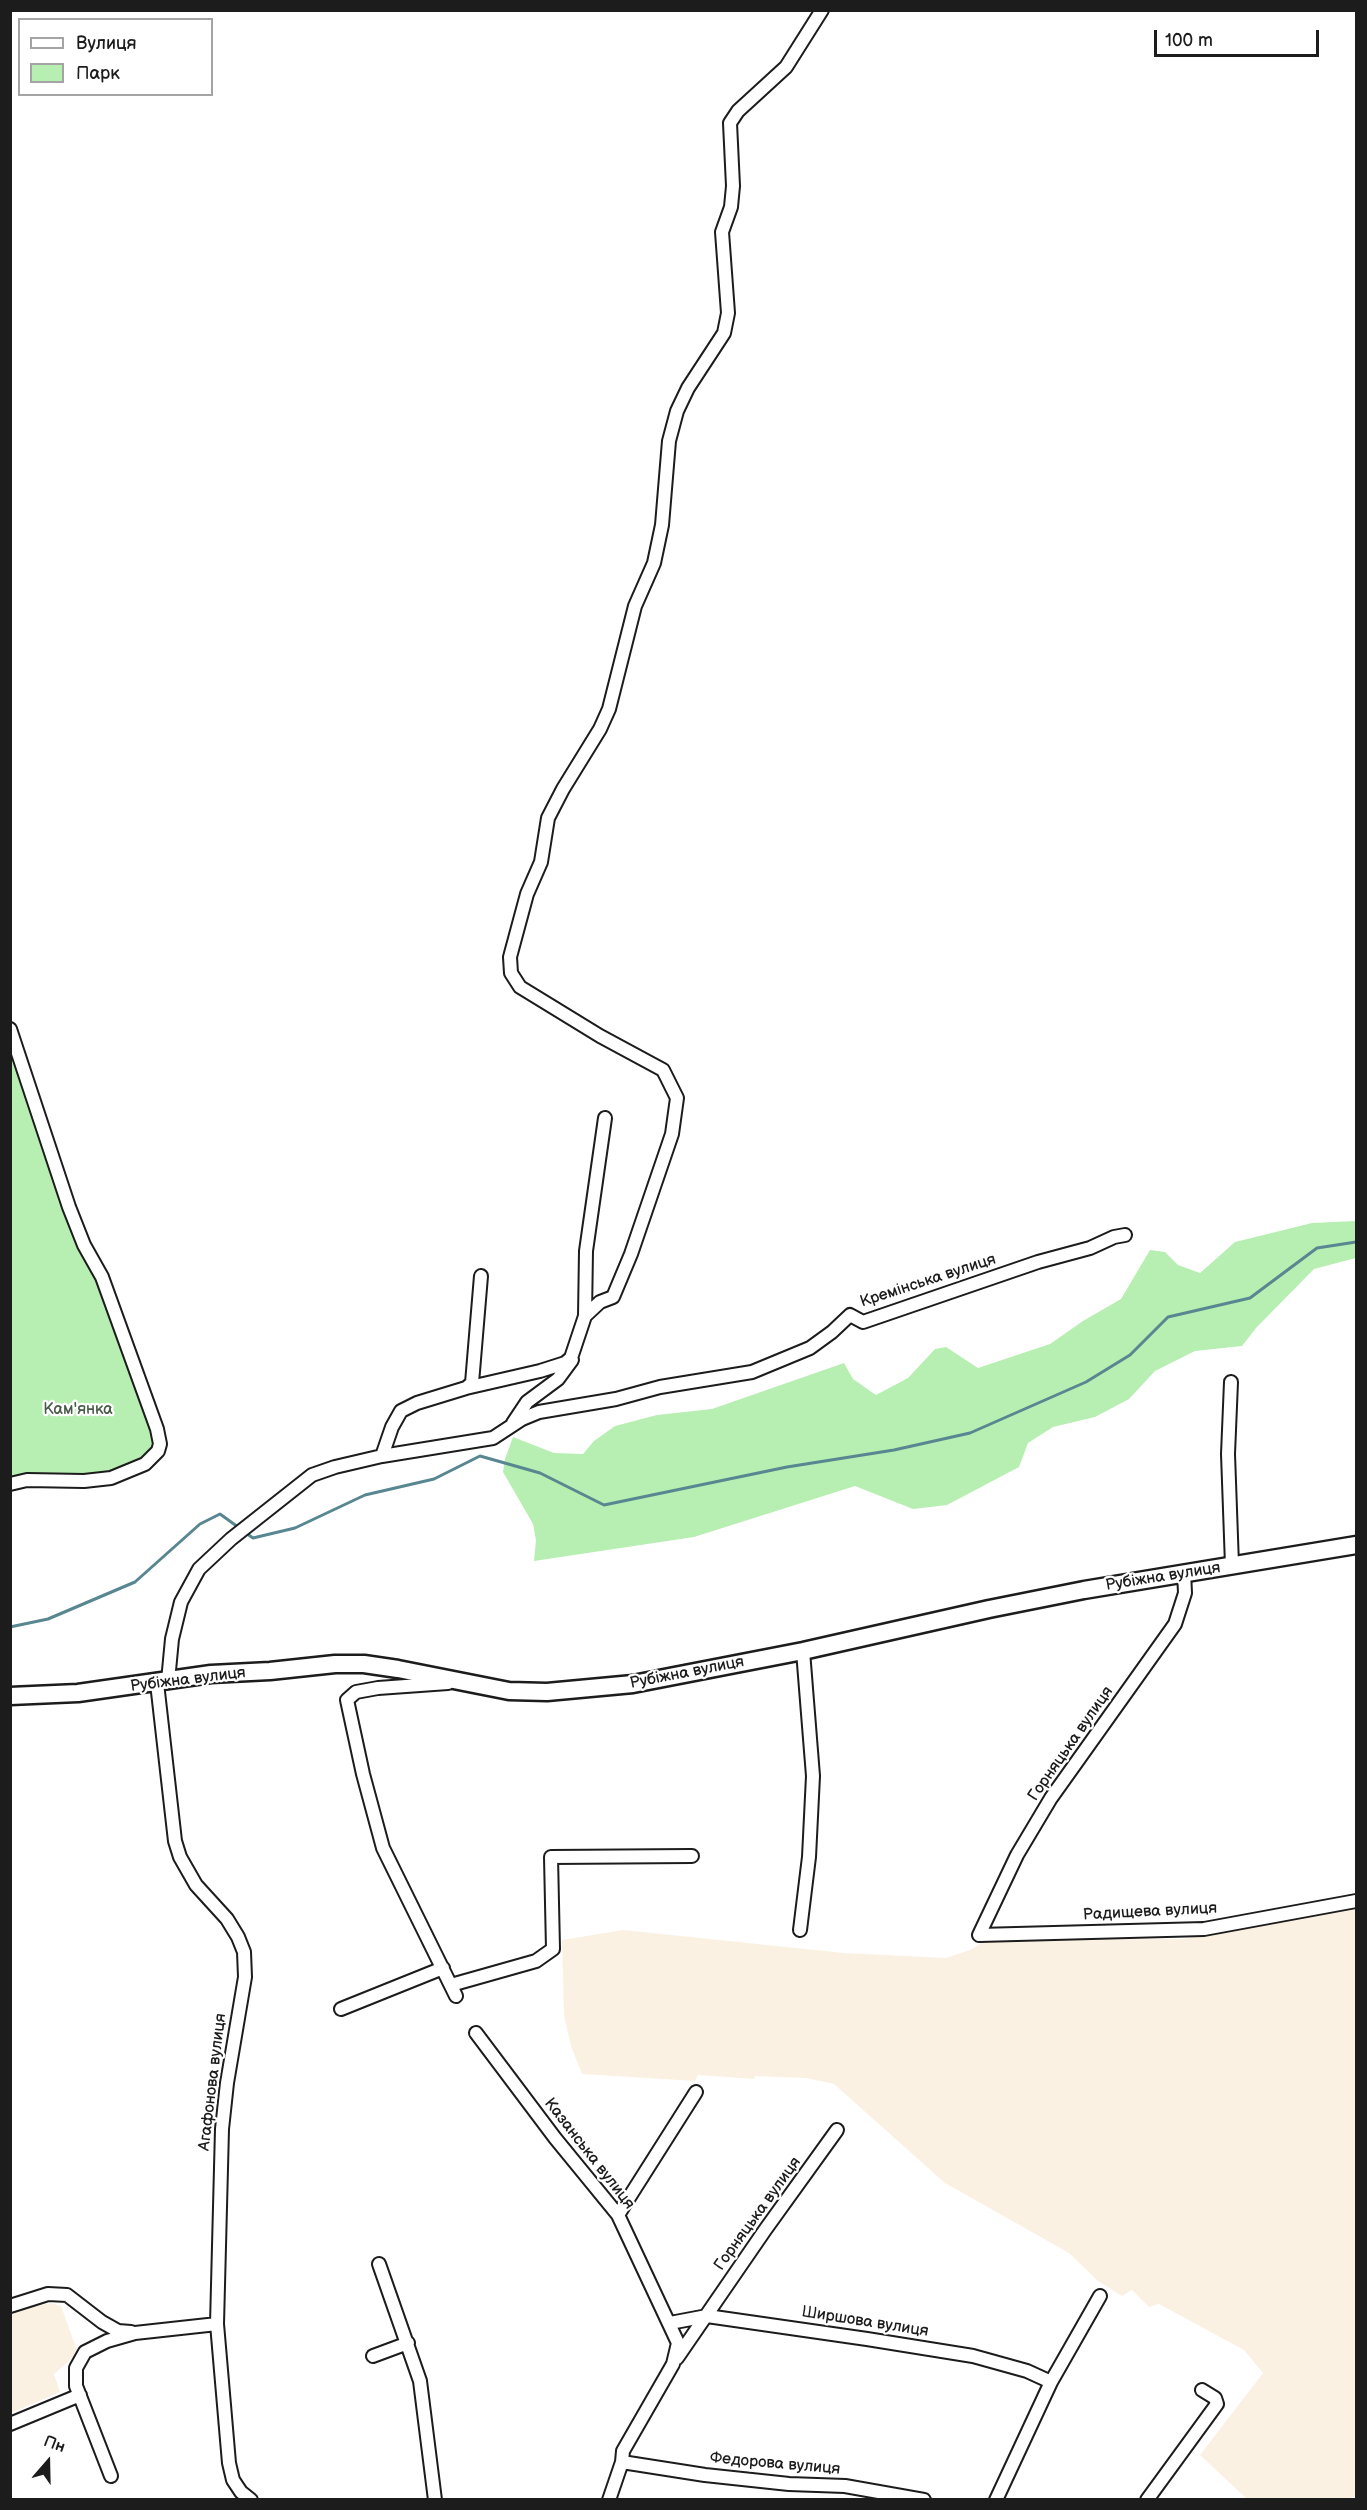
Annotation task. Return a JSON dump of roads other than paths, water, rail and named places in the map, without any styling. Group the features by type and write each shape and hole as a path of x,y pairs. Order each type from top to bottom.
{"street":[{"path":"585,1316 600,1302 613,1298 640,1230 674,1124 677,1098 663,1070 650,1061 591,1032 520,987 511,973 510,957 527,894 541,862 548,818 557,799 600,729 609,709 635,606 654,563 662,525 669,441 677,411 688,388 724,333 728,313 722,232 731,207 733,186 730,123 738,111 786,67 822,10"},
{"path":"10,1029 69,1207 84,1245 102,1277 158,1428 160,1444 158,1451 145,1464 111,1478 66,1481 27,1480 10,1484"},
{"name":"Кремінська вулиця","path":"382,1456 392,1427 401,1411 417,1403 466,1388 540,1371 565,1363 571,1358 585,1316 586,1251 605,1118"},
{"name":"Кремінська вулиця","path":"162,1682 182,1602 190,1582 199,1569 236,1534 312,1475 382,1456 493,1438 522,1419 539,1412 616,1399 660,1387 752,1372 810,1348 850,1315 863,1323 1016,1269 1090,1248 1114,1237 1125,1236"},
{"path":"466,1388 472,1383 474,1370 474,1344 481,1276"},
{"name":"Кремінська вулиця","path":"510,1426 527,1402 558,1379 572,1362 574,1344"},
{"path":"1231,1382 1228,1454 1232,1565"},
{"name":"Рубіжна вулиця","path":"10,1696 78,1693 211,1674 364,1664 398,1668 509,1692 578,1690 633,1684 803,1651 989,1609 1184,1572 1356,1545"},
{"name":"Горняцька вулиця","path":"979,1935 1017,1855 1051,1798 1175,1624 1185,1593 1184,1572"},
{"path":"800,1930 809,1857 813,1776 803,1651"},
{"name":"Агафонова вулиця","path":"162,1682 175,1841 180,1857 196,1885 227,1919 244,1952 245,1977 222,2129 217,2324 229,2463 233,2480 248,2499"},
{"path":"458,1682 378,1688 356,1692 347,1700 363,1774 383,1848 454,1991 536,1961 553,1949 551,1857 692,1856"},
{"name":"Радищева вулиця","path":"979,1935 1204,1929 1356,1900"},
{"path":"341,2009 443,1968"},
{"name":"Казанська вулиця","path":"476,2033 555,2138 618,2214 678,2343 673,2364 623,2451 622,2462 609,2499"},
{"path":"618,2214 696,2092"},
{"name":"Горняцька вулиця","path":"673,2364 837,2130"},
{"path":"379,2264 420,2380 435,2499"},
{"path":"10,2306 48,2295 67,2295 102,2322 118,2331 135,2333"},
{"path":"996,2499 1051,2382 1100,2296"},
{"name":"Ширшова вулиця","path":"670,2323 707,2316 974,2356 1027,2371 1051,2382"},
{"path":"111,2476 76,2385 76,2368 85,2352 107,2341 135,2333 217,2324"},
{"path":"373,2356 408,2343"},
{"path":"1148,2499 1217,2403 1215,2398 1202,2390"},
{"path":"10,2424 80,2394"},
{"name":"Федорова вулиця","path":"622,2462 705,2475 789,2484 845,2486 924,2499"}],"waterway":[{"path":"246,1533 253,1538 295,1528 365,1495 434,1479 480,1456 540,1473 604,1505 787,1467 894,1450 970,1433 1086,1382 1130,1355 1168,1317 1250,1298 1317,1248 1356,1242"},
{"path":"10,1627 48,1619 135,1582 200,1524 220,1514 238,1527"}],"park label":[{"name":"Кам'янка","path":"78,1410"}]}
